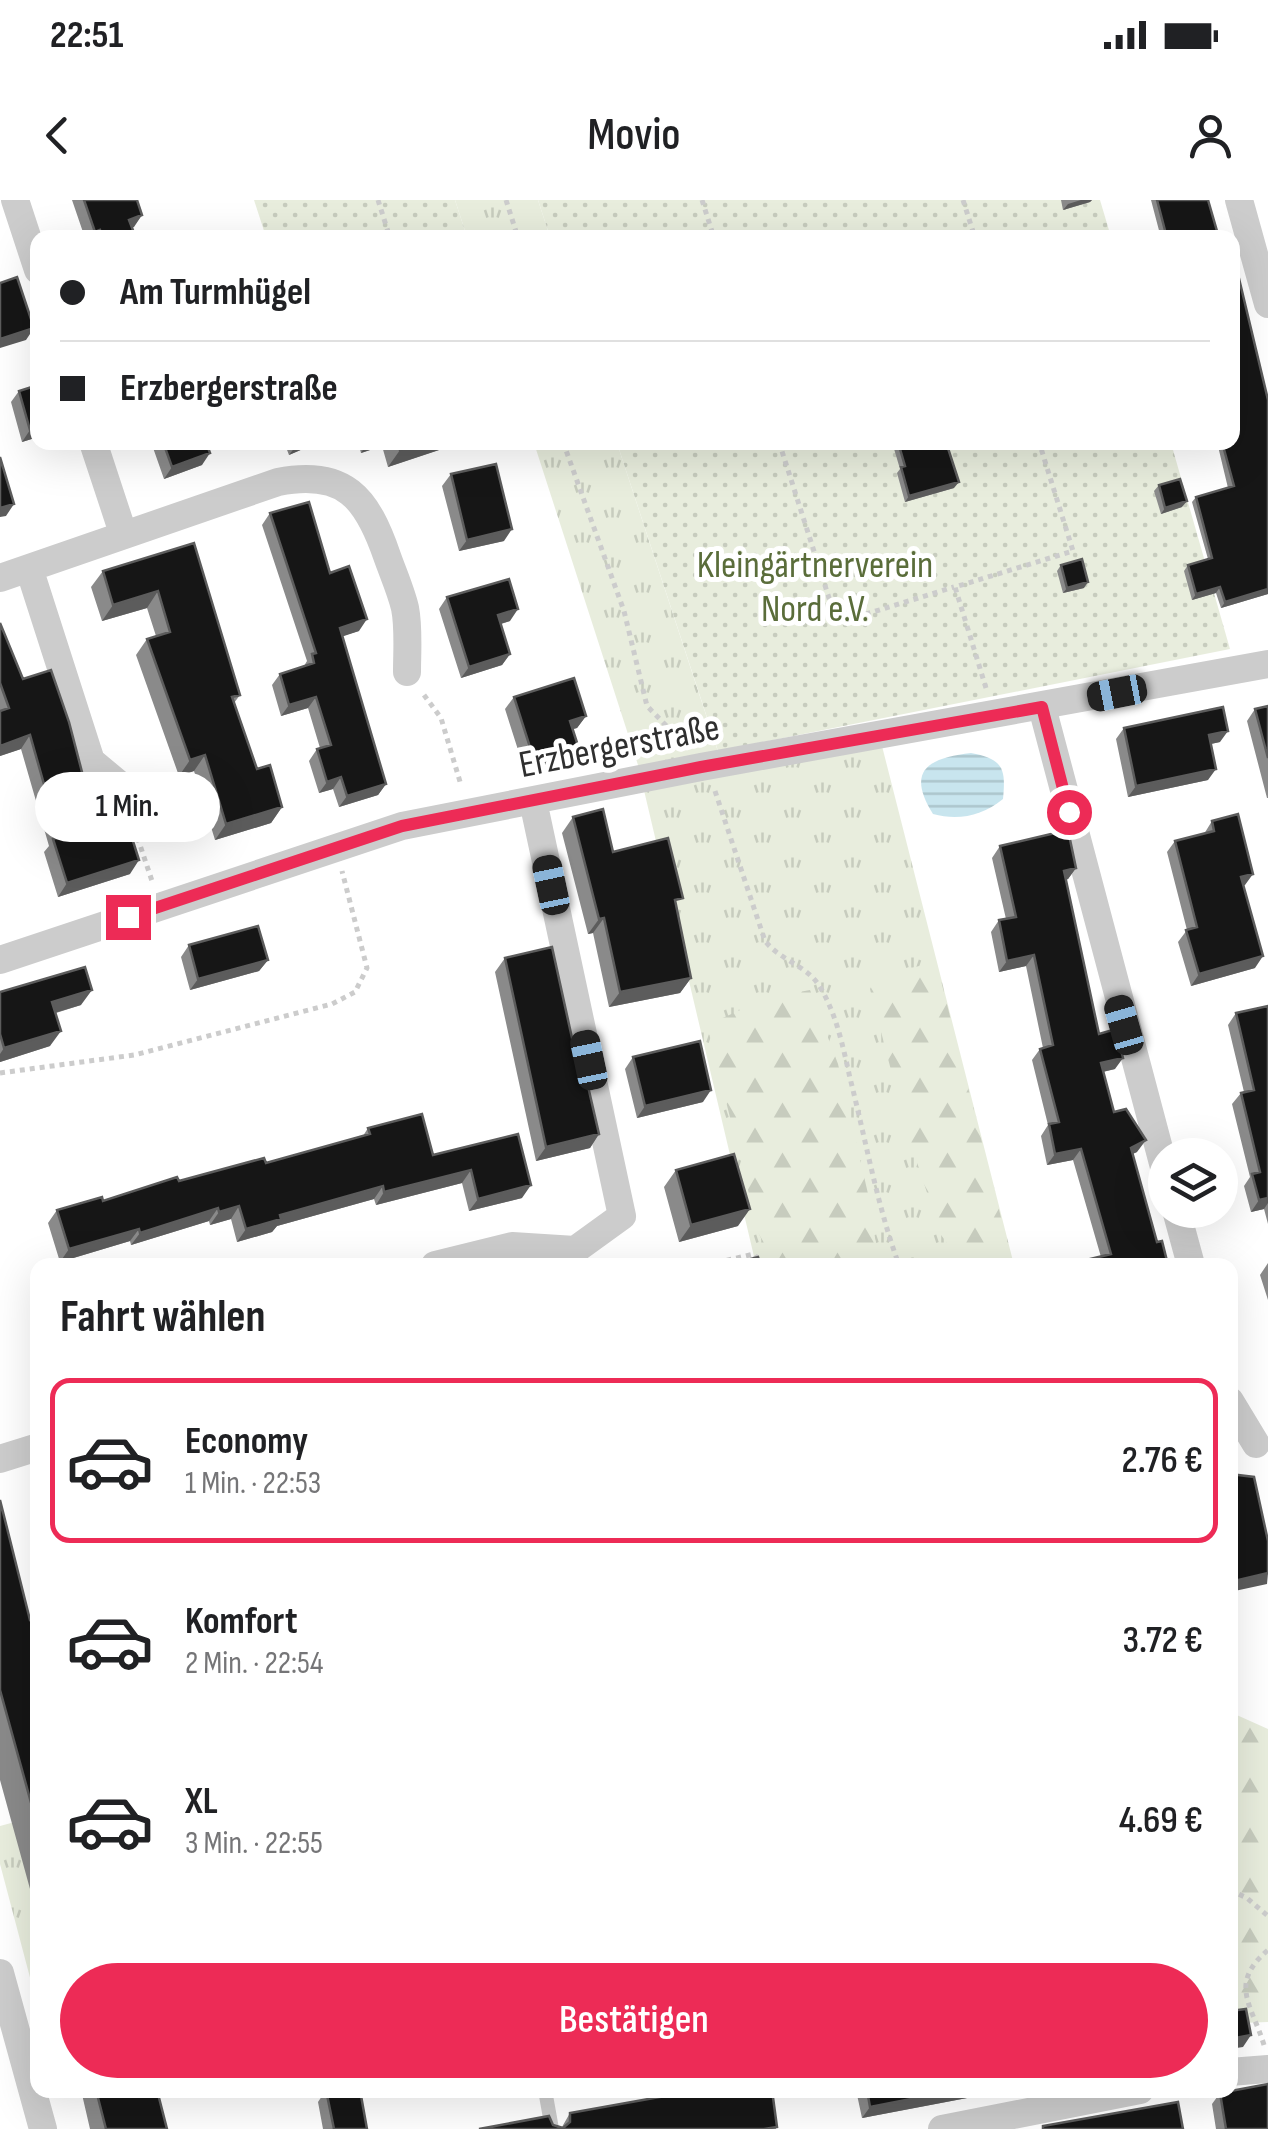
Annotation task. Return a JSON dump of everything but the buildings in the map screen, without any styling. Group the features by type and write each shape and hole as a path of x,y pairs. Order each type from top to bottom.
{"street":[{"path":"15,200 30,246"},
{"path":"1238,200 1268,304"},
{"path":"97,450 123,533"},
{"path":"0,578 278,482 317,480 360,499 374,520 406,610 407,672"},
{"path":"29,568 91,761 121,786"},
{"name":"Erzbergerstraße","path":"0,960 402,826 701,767 1268,664"},
{"path":"1042,707 1156,1138"},
{"path":"463,1258 512,1246 585,1258 622,1216 533,801"},
{"path":"1181,1228 1189,1258"},
{"path":"1238,1414 1256,1444"},
{"path":"0,1459 30,1450"},
{"path":"0,1973 29,2037"},
{"path":"1238,2069 1267,2060"},
{"path":"38,2098 43,2129"},
{"path":"942,2129 1099,2098"}],"lane":[{"path":"547,2098 552,2129"}],"path":[{"path":"378,200 387,230"},
{"path":"506,200 515,230"},
{"path":"702,200 711,230"},
{"path":"964,200 973,230"},
{"path":"565,450 624,611 647,706 684,744 720,800 764,942 775,954 810,974 825,996 842,1042 880,1204 897,1258"},
{"path":"783,450 837,623 1073,550 1042,450"},
{"path":"956,587 994,714"},
{"path":"407,672 441,718 469,812"},
{"path":"121,786 160,906"},
{"path":"0,1073 134,1056 332,1004 355,992 366,968 335,846"},
{"path":"1238,1894 1268,1916"},
{"path":"1267,2060 1244,1992 1245,1978 1254,1962 1268,1950"}],"green space":[{"path":"254,200 455,200 465,230 264,230"},
{"path":"455,200 538,200 548,230 465,230"},
{"path":"538,200 1100,200 1109,230 548,230"},
{"path":"536,450 619,450 726,776 882,746 1012,1258 754,1258 638,765"},
{"name":"Kleingärtnerverein Nord e.V.","path":"619,450 1173,450 1230,649 718,751"},
{"path":"936,961 1009,1249 986,1258 958,1258 941,1235 907,1132 870,989 875,979"},
{"path":"810,990 838,1064 869,1198 877,1251 874,1258 771,1258 759,1234 707,1025 767,998"},
{"path":"1238,1716 1268,1729 1268,2022 1241,2023"},
{"path":"30,1818 30,1978 0,1864 0,1826"}],"water":[{"path":"971,753 990,758 1000,767 1003,799 969,816 933,814 921,786 926,768 944,758"}],"route":[{"path":"128,917 402,826 701,767 1042,707 1069,812"}]}
